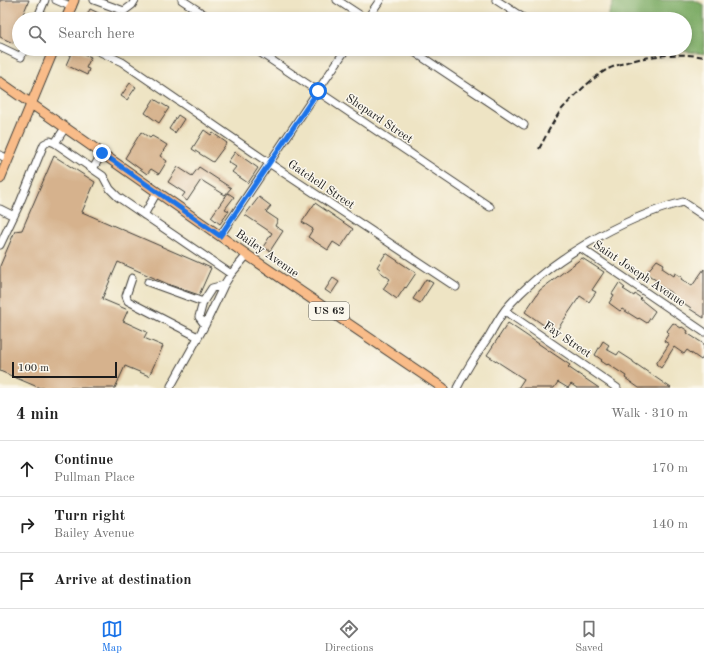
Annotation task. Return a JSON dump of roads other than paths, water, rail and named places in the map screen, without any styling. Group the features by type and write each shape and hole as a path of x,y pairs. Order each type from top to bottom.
{"main road":[{"path":"0,179 51,56"},
{"name":"Bailey Avenue","path":"0,82 247,255 443,388"}],"street":[{"path":"40,12 45,0"},
{"path":"56,0 73,3"},
{"path":"94,0 124,11 132,6 135,0"},
{"path":"182,0 200,12"},
{"path":"337,0 355,12"},
{"path":"371,12 380,0"},
{"path":"496,0 514,12"},
{"path":"0,48 12,53"},
{"name":"Gatchell Street","path":"109,56 122,62 269,163 456,287"},
{"name":"Shepard Street","path":"266,56 490,207"},
{"path":"220,236 341,56"},
{"path":"420,56 524,125"},
{"path":"55,143 65,128"},
{"path":"0,245 14,216 44,144 50,141 103,176 115,195 231,274"},
{"path":"93,169 102,153"},
{"path":"0,154 8,159"},
{"path":"144,215 157,192"},
{"path":"457,388 467,369 505,311 545,273 607,232 654,211 683,202 704,216"},
{"path":"0,209 14,216"},
{"name":"Saint Joseph Avenue","path":"581,248 704,332"},
{"path":"171,386 205,325 224,285 247,255"},
{"path":"132,278 126,296 128,301 198,337"},
{"path":"148,282 202,302"},
{"path":"205,325 199,317 202,302 212,288 224,285"},
{"name":"Fay Street","path":"505,311 617,388"}],"railway":[{"path":"692,55 704,57"},
{"path":"539,149 562,109 602,72 630,61 655,56"}]}
